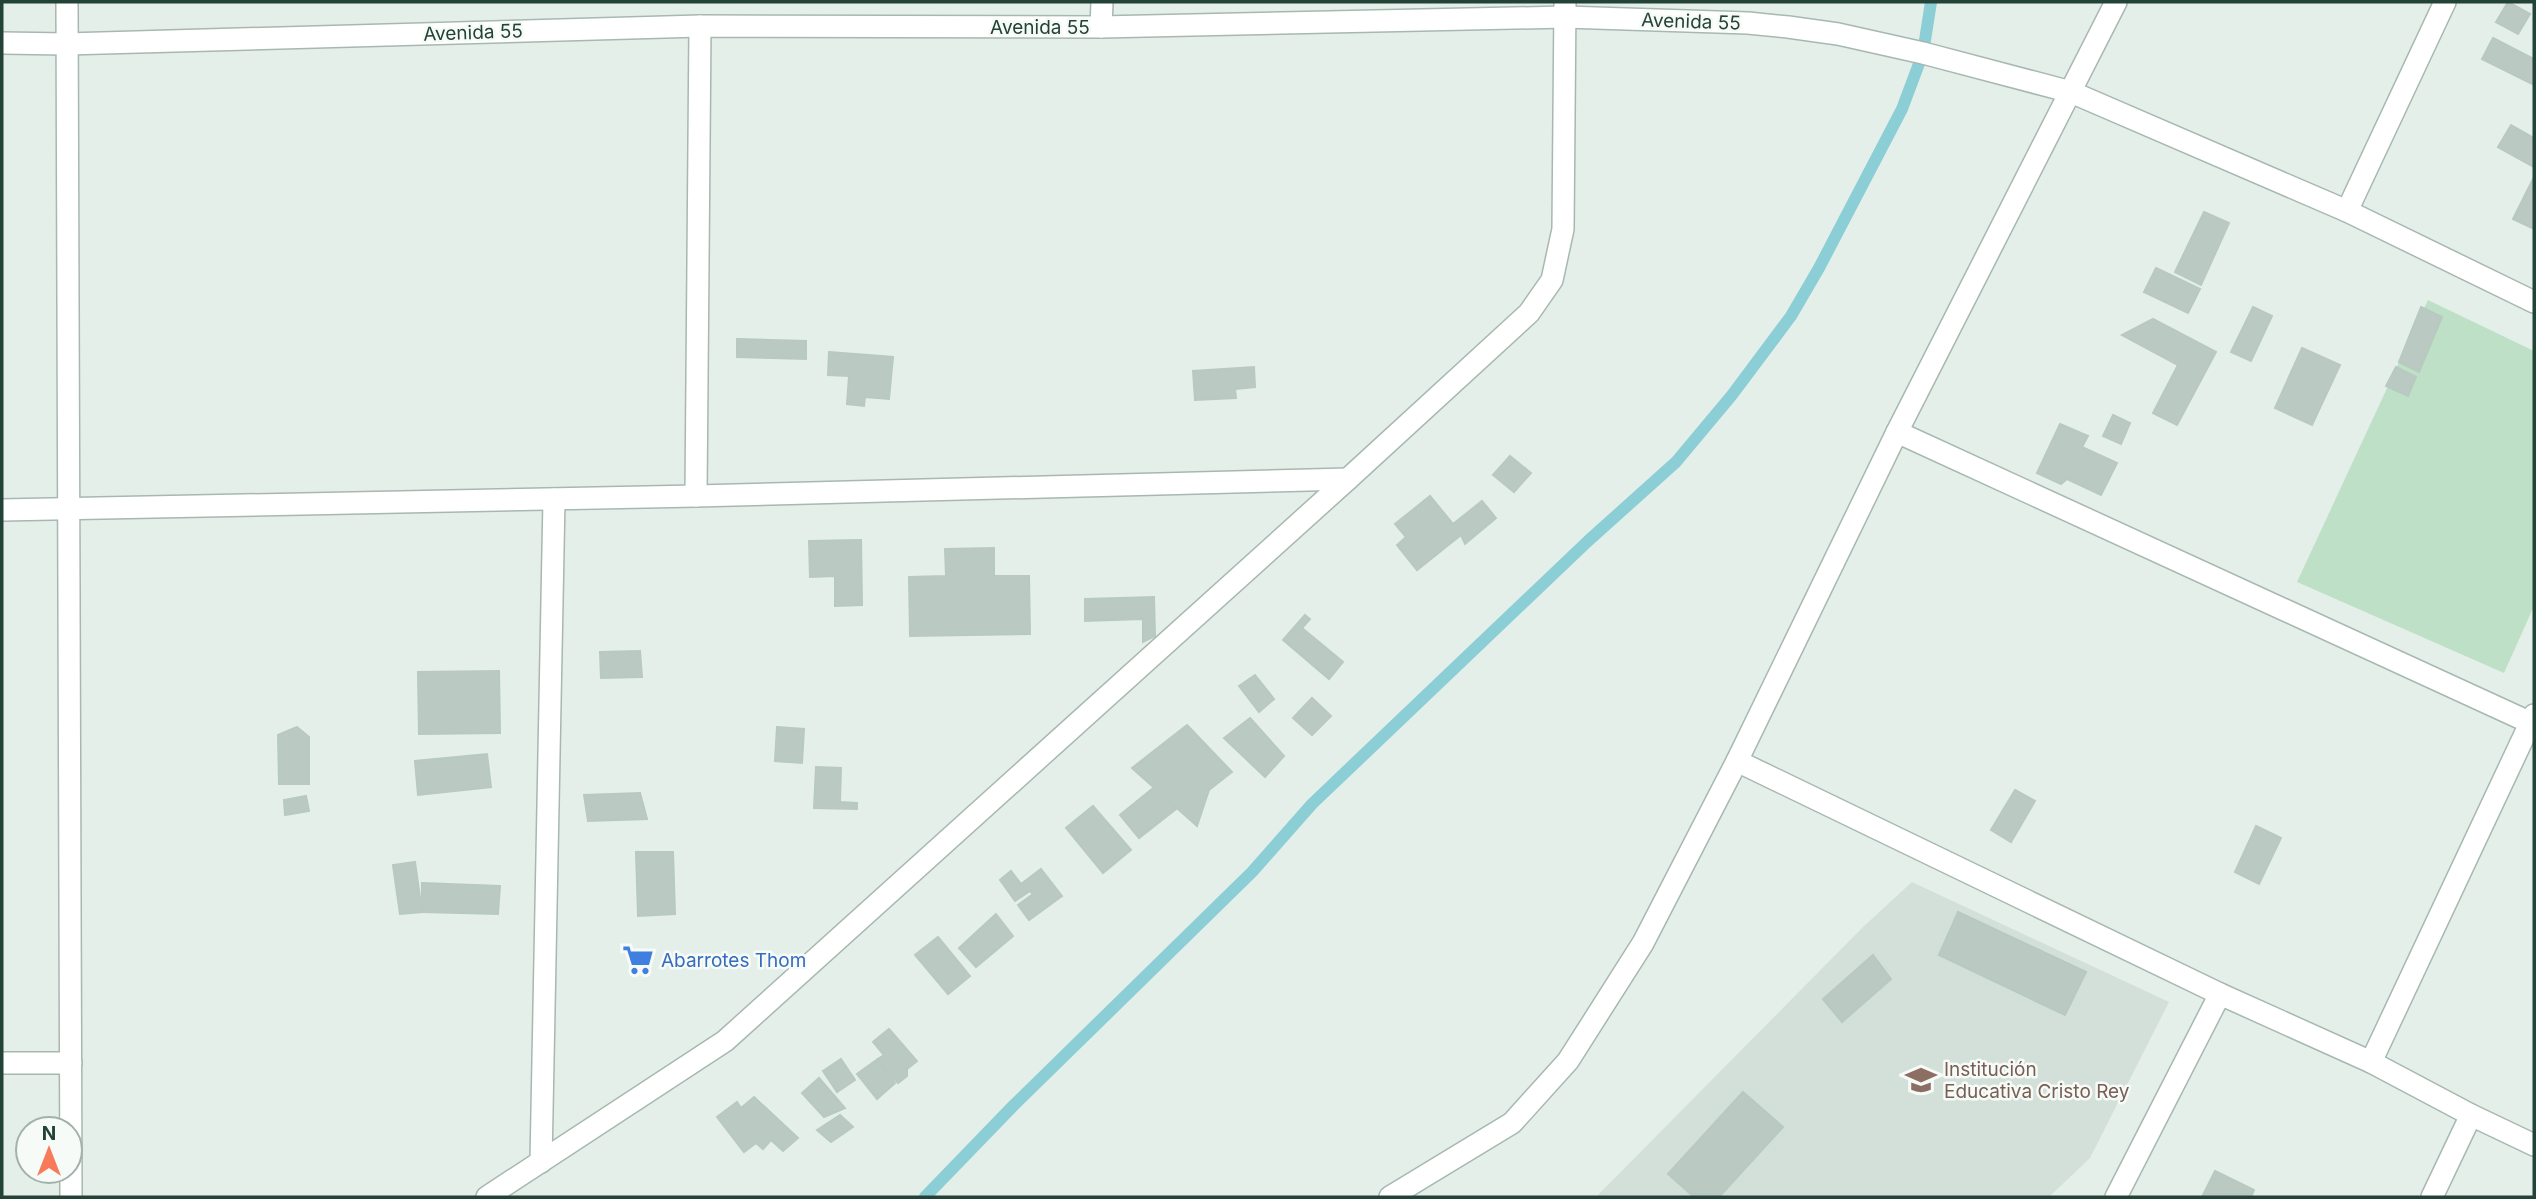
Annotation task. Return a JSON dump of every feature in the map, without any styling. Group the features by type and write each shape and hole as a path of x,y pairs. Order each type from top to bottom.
{"street":[{"path":"67,2 71,1197"},
{"path":"1101,27 1102,2"},
{"path":"1390,1197 1512,1123 1568,1060 1643,943 1737,761 1897,432 2116,2"},
{"path":"2347,211 2445,2"},
{"path":"487,1197 725,1041 1529,313 1552,280 1563,229 1565,9"},
{"name":"Avenida 55","path":"2,43 67,44 700,26 1101,27 1565,9 1748,23 1813,30 1923,53 2071,92 2347,211 2534,302"},
{"path":"696,496 700,26"},
{"path":"1897,432 2533,719 2371,1062"},
{"path":"2,510 1348,479"},
{"path":"541,1162 555,499"},
{"path":"1737,761 2220,994 2371,1062 2534,1145"},
{"path":"2116,1197 2220,994"},
{"path":"2,1063 71,1063"},
{"path":"2432,1197 2472,1115"}],"shaded area":[{"name":"Institución Educativa Cristo Rey","path":"1912,882 2169,1002 2090,1158 2049,1197 1596,1197 1863,927"}],"green space":[{"path":"2428,300 2534,351 2534,606 2504,673 2297,582"}],"building":[{"path":"2508,2 2530,14 2518,34 2496,22"},
{"path":"2493,38 2534,59 2534,85 2482,59"},
{"path":"2511,125 2534,138 2534,167 2498,147"},
{"path":"2534,177 2534,229 2513,219"},
{"path":"2204,212 2229,223 2201,285 2175,272"},
{"path":"2156,268 2200,289 2188,313 2144,292"},
{"path":"2253,307 2272,316 2251,361 2231,352"},
{"path":"2421,307 2442,317 2419,372 2399,362"},
{"path":"2153,319 2216,352 2177,425 2153,413 2178,365 2122,335"},
{"path":"737,339 806,341 806,359 737,357"},
{"path":"2302,348 2340,365 2312,425 2275,408"},
{"path":"829,352 893,357 889,399 865,397 864,406 847,404 849,376 828,375"},
{"path":"1254,367 1255,387 1235,389 1236,398 1195,400 1193,371"},
{"path":"2396,367 2416,377 2408,396 2386,386"},
{"path":"2113,415 2130,423 2121,444 2103,436"},
{"path":"2060,424 2088,436 2082,447 2117,463 2101,495 2067,479 2061,484 2037,473"},
{"path":"1510,456 1531,473 1514,492 1493,475"},
{"path":"1430,496 1453,524 1482,501 1496,518 1465,544 1461,535 1417,570 1397,545 1406,537 1395,524"},
{"path":"861,540 862,605 835,606 835,576 810,577 809,541"},
{"path":"994,548 994,576 1029,576 1030,634 910,636 909,577 946,576 945,549"},
{"path":"1154,597 1155,636 1143,642 1143,619 1085,621 1085,599"},
{"path":"1305,615 1310,619 1302,628 1343,662 1329,679 1283,640"},
{"path":"640,651 642,677 601,678 600,652"},
{"path":"499,671 500,733 419,734 418,672"},
{"path":"1255,675 1274,699 1259,712 1239,686"},
{"path":"1312,698 1331,716 1312,735 1293,718"},
{"path":"1250,718 1284,756 1265,777 1224,738"},
{"path":"1187,725 1232,772 1209,790 1197,826 1132,768"},
{"path":"297,727 309,737 309,784 279,784 278,735"},
{"path":"777,727 804,729 802,763 775,761"},
{"path":"487,754 491,787 418,795 415,761"},
{"path":"816,767 841,768 840,802 857,803 857,809 814,808"},
{"path":"1157,785 1176,809 1139,838 1120,815"},
{"path":"2015,790 2035,801 2011,842 1991,830"},
{"path":"640,793 647,819 588,821 584,795"},
{"path":"306,796 309,811 285,815 284,800"},
{"path":"1093,806 1131,850 1103,873 1066,828"},
{"path":"2256,826 2281,838 2259,884 2235,872"},
{"path":"636,852 673,852 675,914 638,916"},
{"path":"415,862 422,912 400,914 393,865"},
{"path":"1041,869 1062,896 1029,920 1018,905 1033,894 1030,891 1015,901 1000,880 1011,871 1021,884"},
{"path":"422,883 500,886 498,914 422,912"},
{"path":"1958,912 2086,972 2065,1015 1939,955"},
{"path":"996,914 1013,936 976,967 959,948"},
{"path":"938,937 970,976 948,994 915,955"},
{"path":"1873,955 1891,979 1842,1022 1823,999"},
{"path":"889,1029 917,1061 907,1069 907,1076 898,1083 878,1059 884,1055 873,1042"},
{"path":"841,1059 855,1080 837,1092 823,1071"},
{"path":"878,1059 895,1083 877,1099 857,1074"},
{"path":"819,1078 845,1108 824,1117 802,1093"},
{"path":"1743,1092 1783,1127 1719,1197 1694,1197 1668,1174"},
{"path":"754,1097 798,1138 783,1151 771,1140 763,1149 756,1143 744,1152 717,1117 737,1102 741,1108"},
{"path":"840,1115 853,1127 831,1142 817,1130"},
{"path":"2215,1171 2254,1190 2251,1197 2202,1197"}],"waterway":[{"path":"925,1197 1013,1106 1252,872 1312,804 1588,541 1676,462 1732,395 1791,316 1819,268 1902,109 1923,53 1931,2"}],"place":[{"name":"Abarrotes Thom","path":"638,960"},
{"name":"Institución Educativa Cristo Rey","path":"1921,1080"}]}
